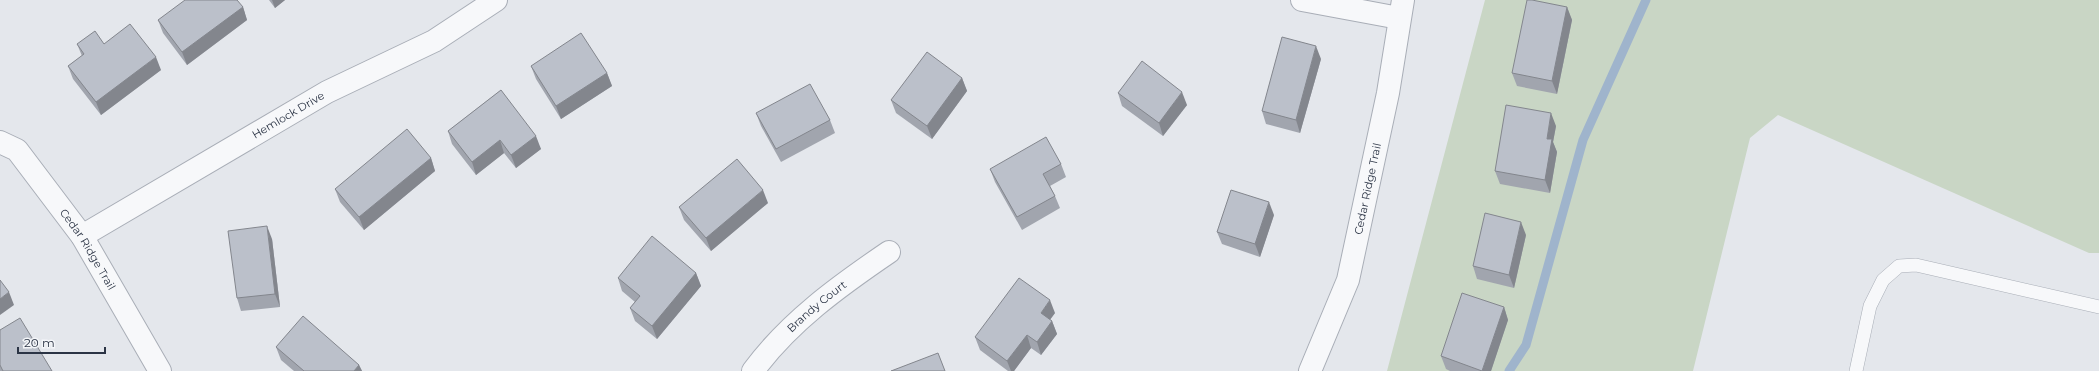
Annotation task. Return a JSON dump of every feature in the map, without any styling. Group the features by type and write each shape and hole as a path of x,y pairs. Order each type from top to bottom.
{"street":[{"name":"Hemlock Drive","path":"82,236 327,92 434,41 496,0"},
{"path":"1302,0 1401,9"},
{"name":"Cedar Ridge Trail","path":"1310,371 1348,280 1388,93 1401,9"},
{"name":"Cedar Ridge Trail","path":"0,142 17,150 82,236 160,371"},
{"name":"Brandy Court","path":"753,371 785,334 829,294 889,252"}],"lane":[{"path":"1856,371 1870,306 1883,280 1898,266 1916,266 2099,307"}],"green space":[{"path":"1485,0 2099,0 2099,253 2089,253 1778,115 1750,138 1693,371 1387,371"}],"building":[{"path":"185,0 237,0 243,7 182,52 158,20"},
{"path":"1527,0 1567,7 1552,81 1512,73"},
{"path":"130,24 156,57 96,102 68,66 84,54 77,44 95,31 104,44"},
{"path":"581,33 607,73 556,106 531,66"},
{"path":"1282,37 1316,46 1296,120 1262,111"},
{"path":"927,52 962,78 927,126 891,100"},
{"path":"1142,61 1182,92 1159,123 1118,93"},
{"path":"810,84 830,120 776,149 756,113"},
{"path":"501,90 536,136 511,155 500,140 472,162 448,131"},
{"path":"1506,105 1551,113 1547,139 1552,139 1545,180 1495,171"},
{"path":"407,129 431,158 359,217 335,189"},
{"path":"1046,137 1061,164 1043,174 1055,196 1017,217 990,169"},
{"path":"737,159 763,190 706,238 679,207"},
{"path":"1231,190 1269,202 1255,244 1217,232"},
{"path":"1485,213 1521,222 1509,275 1473,266"},
{"path":"267,226 275,294 237,298 228,231"},
{"path":"652,236 696,273 652,326 630,308 640,296 618,278"},
{"path":"1019,278 1050,300 1041,313 1052,321 1037,342 1027,335 1007,361 975,337"},
{"path":"0,280 9,292 0,299"},
{"path":"1462,293 1504,307 1482,371 1441,356"},
{"path":"303,316 359,365 354,371 304,371 276,347"},
{"path":"20,318 52,371 3,371 0,365 0,330"},
{"path":"938,353 945,371 891,371"}],"waterway":[{"path":"1509,371 1526,345 1583,140 1646,0"}]}
